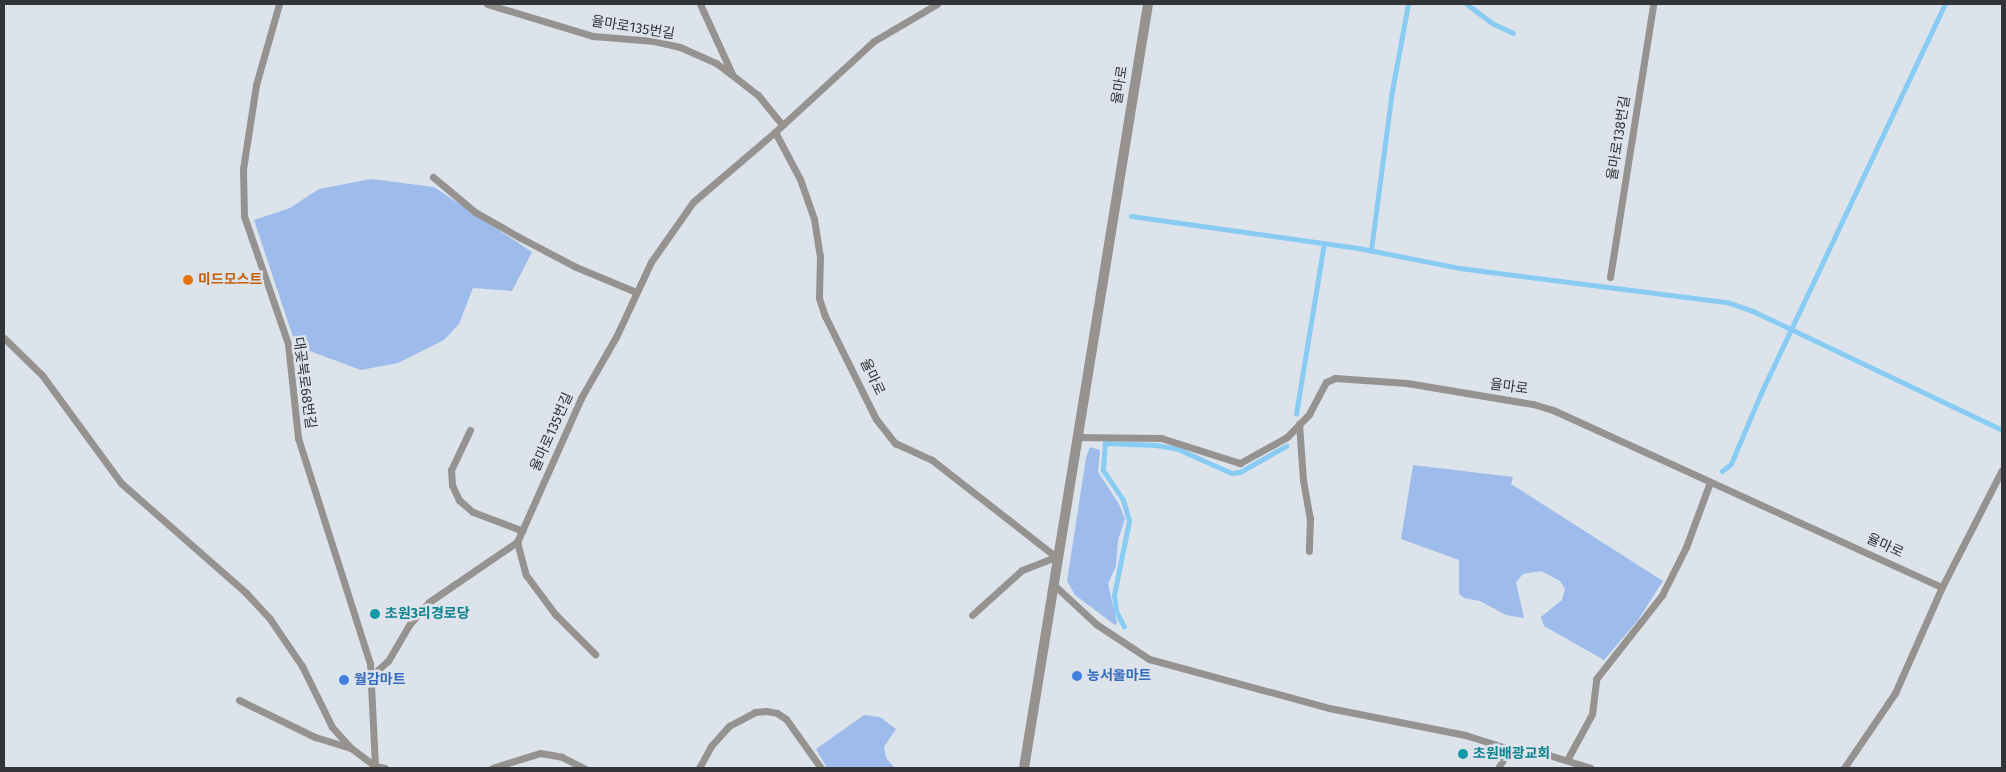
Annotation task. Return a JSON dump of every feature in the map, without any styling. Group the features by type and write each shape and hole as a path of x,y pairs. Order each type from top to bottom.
{"street":[{"name":"율마로","path":"1024,768 1056,558 1148,4"}],"lane":[{"name":"대곶북로68번길","path":"279,4 256,85 243,168 244,216 288,344 298,438 370,664 375,767"},
{"name":"율마로135번길","path":"487,4 593,36 654,41 680,47 716,64 732,75 758,95 782,125"},
{"path":"700,4 732,75"},
{"name":"율마로135번길","path":"517,542 561,438 651,262 693,202 775,132 874,41 936,4"},
{"name":"율마로138번길","path":"1610,277 1654,4"},
{"name":"율마로","path":"775,132 800,179 814,219 820,256 819,298 825,316 876,419 895,443 932,460 1056,558"},
{"path":"434,177 475,212 576,267 636,292"},
{"path":"4,338 42,375 121,483 246,593 270,619 302,666 332,727 351,748 375,767 385,768"},
{"name":"율마로","path":"1076,437 1161,438 1240,462 1287,437 1309,414 1326,382 1335,378 1407,383 1553,410 1942,587"},
{"path":"1300,424 1303,480 1310,518 1309,551"},
{"path":"470,430 451,470 452,485 459,500 474,512 522,531"},
{"path":"1844,768 1895,693 1942,587 2002,470"},
{"path":"1567,760 1592,714 1596,679 1662,595 1686,547 1710,482"},
{"path":"370,677 388,661 408,625 428,602 517,542 526,575 555,614 595,654"},
{"path":"972,615 1022,570 1056,558"},
{"path":"1052,583 1096,624 1149,659 1329,708 1465,734 1510,749 1567,760 1591,768"},
{"path":"239,700 315,737 351,748"},
{"path":"699,768 711,746 729,726 755,712 766,711 778,712 786,719 821,768"},
{"path":"1498,768 1510,749"},
{"path":"492,768 540,753 562,757 584,768"}],"shaded area":[{"path":"371,179 434,187 532,252 512,291 473,288 459,324 444,340 398,363 361,370 299,347 294,340 254,220 290,208 319,189"},
{"path":"1090,447 1100,450 1098,472 1119,504 1125,519 1118,540 1116,566 1108,584 1117,623 1115,625 1075,595 1067,581 1086,458"},
{"path":"1413,465 1513,477 1511,484 1663,581 1638,620 1604,660 1544,626 1541,617 1562,600 1565,589 1560,581 1541,571 1523,574 1516,582 1524,618 1506,615 1480,601 1464,598 1459,594 1459,560 1401,539"},
{"path":"864,715 880,717 896,729 884,747 886,758 895,768 827,768 816,749"}],"waterway":[{"path":"1371,250 1392,91 1408,4"},
{"path":"1467,4 1492,23 1513,33"},
{"path":"1722,471 1731,464 1761,393 1945,4"},
{"path":"1131,216 1358,248 1460,268 1727,302 1753,311 2002,430"},
{"path":"1296,414 1324,243"},
{"path":"1124,627 1116,611 1114,595 1129,521 1123,500 1103,470 1105,443 1156,445 1178,449 1232,473 1240,472 1286,446"}],"place":[{"name":"미드모스트","path":"188,280"},
{"name":"초원3리경로당","path":"375,614"},
{"name":"농서울마트","path":"1077,676"},
{"name":"월감마트","path":"344,680"},
{"name":"초원배광교회","path":"1463,754"}]}
